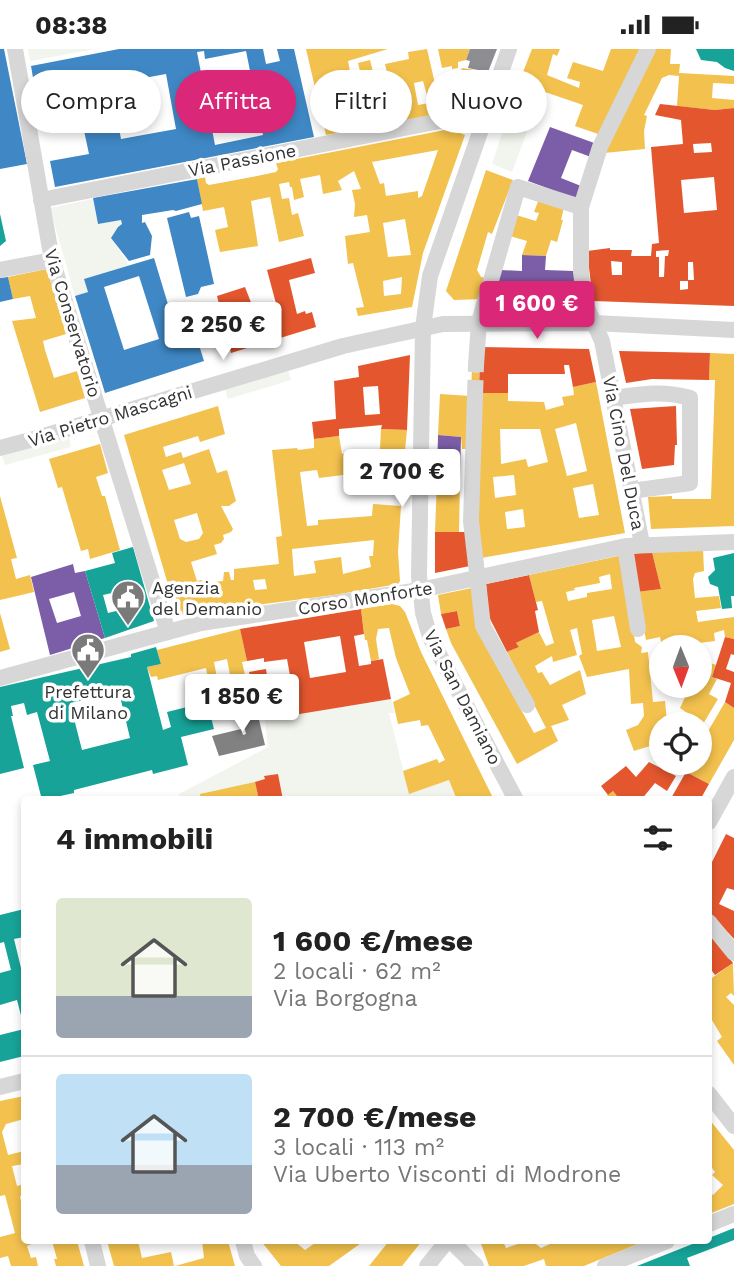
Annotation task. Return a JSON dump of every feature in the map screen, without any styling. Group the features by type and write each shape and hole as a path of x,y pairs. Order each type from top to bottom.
{"street":[{"name":"Via Conservatorio","path":"15,49 52,260 168,632"},
{"name":"Via San Damiano","path":"502,70 509,49"},
{"name":"Via Cino Del Duca","path":"642,544 602,341 585,303 581,272 581,207 600,147 648,49"},
{"name":"Via Passione","path":"41,200 426,124"},
{"name":"Via San Damiano","path":"480,133 430,276 420,590 430,637 514,796"},
{"path":"476,365 479,323 518,187 581,207"},
{"path":"0,269 52,260"},
{"name":"Via Pietro Mascagni","path":"0,448 354,343 428,326 594,323 734,330"},
{"path":"613,398 674,393 690,398 690,483 631,491"},
{"path":"475,396 471,521 483,626 527,705"},
{"name":"Corso Monforte","path":"0,678 213,621 420,590 642,544 734,542"},
{"path":"626,553 638,629"},
{"path":"712,817 734,777"},
{"path":"712,926 734,953"},
{"path":"0,1087 21,1082"},
{"path":"712,1098 734,1126"},
{"path":"712,1223 734,1214"},
{"path":"93,1244 98,1266"},
{"path":"244,1244 247,1256 254,1266"},
{"path":"427,1266 446,1244"},
{"path":"452,1244 476,1266"},
{"path":"606,1266 660,1244"}],"shaded area":[{"path":"28,49 95,49 30,61"},
{"path":"502,133 527,133 512,172 492,164"},
{"path":"93,199 98,224 121,220 122,224 112,238 129,266 85,279 88,292 75,296 50,208"},
{"path":"288,370 291,380 228,399 225,389"},
{"path":"69,437 71,447 5,465 2,456"},
{"path":"391,699 395,713 389,713 409,794 449,780 455,796 179,796 268,747 265,719"}],"building: Abitazioni":[{"path":"306,49 388,49 348,61 350,70 311,70"},
{"path":"427,49 432,70 426,70 426,92 423,81 414,83 418,105 426,104 426,117 412,119 412,70 386,70 385,64 409,59 408,52"},
{"path":"438,49 470,49 466,60 458,62 458,68 452,69 452,66 442,68"},
{"path":"532,49 560,49 557,56 553,54 547,75 547,70 524,70"},
{"path":"611,49 640,49 601,135 575,126 583,105 547,93 547,75 579,88 580,82 567,78 573,62 603,71"},
{"path":"653,49 671,49 670,64 680,64 679,73 734,76 734,84 713,83 712,98 734,100 734,108 715,110 677,106 679,76 669,75 662,78 644,115 647,116 645,149 604,153"},
{"path":"370,60 372,70 360,70 358,63"},
{"path":"430,133 465,135 423,253 412,307 358,316 356,308 364,307 353,263 348,264 345,236 370,232 367,215 354,217 352,190 361,189 354,171 338,181 342,190 323,194 320,175 300,179 304,197 294,200 289,182 279,184 282,199 289,198 292,215 298,213 304,236 279,242 270,197 251,201 258,246 220,252 215,230 228,227 224,207 203,211 197,179 205,177 209,185 276,172 276,163","holes":["438,150 422,196 418,198 418,191 386,196 384,183 380,184 372,162","405,219 411,255 388,257 383,223","402,277 401,294 384,296 383,281"]},
{"path":"486,170 513,180 492,234 488,232 477,270 481,277 488,278 482,299 454,300 446,291"},
{"path":"539,199 564,207 557,242 551,240 546,256 522,255 527,241 510,236 516,215 536,221 539,213 534,212"},
{"path":"47,269 66,334 43,341 45,350 54,378 77,371 85,398 40,412 12,321 36,318 30,296 13,299 8,277"},
{"path":"710,353 734,354 734,526 651,529 648,497 711,499 715,380 709,380"},
{"path":"472,365 479,365 479,393 508,393 508,401 544,402 546,410 564,405 562,397 574,395 573,387 596,382 625,533 481,558 471,396","holes":["576,423 587,471 567,476 555,429","500,429 540,429 548,462 528,467 526,459 501,464","514,475 516,495 495,498 493,477","593,484 599,515 579,518 573,488","523,509 525,527 507,529 505,512"]},
{"path":"440,394 471,396 470,449 462,449 461,437 438,435"},
{"path":"218,406 225,434 200,442 198,436 163,447 166,457 181,452 183,458 209,449 217,473 227,470 236,501 229,506 221,506 233,529 223,535 221,543 214,545 217,554 191,562 197,581 206,583 223,581 224,572 229,572 231,580 234,580 234,569 279,564 276,537 282,536 272,450 314,448 314,439 339,436 342,454 380,449 381,429 407,430 402,480 375,478 374,471 319,478 317,470 300,472 307,526 318,525 318,520 372,516 373,504 401,506 398,552 400,581 398,584 334,595 177,615 124,435","holes":["184,463 191,484 169,490 162,470","197,513 203,533 199,539 186,542 180,539 174,520","374,540 373,556 369,556 371,567 343,574 341,557 314,561 316,573 294,576 292,549","265,579 267,589 255,590 253,580"]},
{"path":"100,444 108,473 96,477 102,496 105,496 120,550 90,559 88,549 81,551 62,487 58,488 49,459"},
{"path":"437,480 460,480 459,532 435,532"},
{"path":"0,496 17,558 11,559 16,579 30,575 34,592 0,600"},
{"path":"703,549 704,571 695,573 693,579 695,598 719,596 721,608 696,611 698,622 734,617 734,639 725,637 724,630 714,633 715,641 712,641 712,635 649,635 649,639 646,640 637,592 661,589 652,552"},
{"path":"623,555 635,642 642,647 641,653 648,652 649,698 653,698 653,702 665,701 666,712 649,712 649,746 634,751 626,730 638,725 644,716 643,703 631,704 629,669 587,677 579,656 582,654 577,628 570,630 577,655 553,662 552,656 535,666 550,685 580,670 586,694 562,705 569,720 551,726 558,741 517,764 451,643 446,629 460,626 457,611 441,614 438,595 472,588 477,630 534,733 546,728 507,652 519,647 516,643 539,632 546,646 554,643 542,601 536,602 529,575","holes":["610,574 612,589 587,593 587,597 568,601 566,592 600,583 599,577","614,616 621,647 597,651 592,620"]},
{"path":"392,604 400,606 405,612 421,652 492,796 455,796 449,780 409,794 403,771 437,759 439,763 445,760 428,725 421,726 420,720 398,724 393,702 410,694 396,658 389,628 378,629 376,639 379,659 371,661 361,609"},
{"path":"0,613 10,649 0,652"},
{"path":"240,629 247,661 242,662 245,675 250,674 254,693 249,694 249,699 213,706 206,668 158,680 157,676 151,677 147,667 161,664 157,650","holes":["227,659 230,675 217,678 214,662"]},
{"path":"712,696 718,699 710,712 686,712 680,708 685,698 712,698"},
{"path":"725,702 734,708 734,740 709,784 692,775 712,775 712,724"},
{"path":"255,782 258,796 200,796"},
{"path":"733,963 734,996 731,993 726,997 734,1005 734,1065 717,1041 722,1037 712,1020 712,978"},
{"path":"21,1097 21,1120 6,1124 2,1132 8,1155 21,1152 21,1164 12,1166 17,1186 21,1185 21,1244 32,1244 27,1246 31,1258 36,1257 38,1266 11,1266 8,1256 0,1258 0,1237 15,1233 5,1195 0,1196 0,1101"},
{"path":"712,1123 734,1150 734,1204 712,1213 712,1194 723,1185 712,1175 715,1172 712,1168"},
{"path":"53,1244 78,1244 84,1266 56,1266 54,1259 57,1259"},
{"path":"108,1244 139,1244 142,1258 171,1252 174,1266 114,1266"},
{"path":"202,1244 229,1244 235,1266 175,1266 204,1258"},
{"path":"263,1244 298,1244 305,1250 314,1244 360,1244 329,1266 281,1266"},
{"path":"387,1244 420,1244 402,1266 369,1266"},
{"path":"481,1244 504,1244 506,1248 518,1244 536,1244 541,1248 550,1244 638,1244 584,1266 546,1266 544,1259 524,1266 489,1266"}],"building: Negozi":[{"path":"660,104 715,110 734,108 734,306 593,301 587,251 610,248 632,250 631,256 651,256 652,244 659,243 651,147 683,144 681,120 655,115","holes":["711,143 712,152 694,153 693,144","714,177 717,210 684,213 681,180","669,250 668,256 665,256 664,277 659,277 659,257 656,257 656,251","611,261 622,262 622,275 612,275","688,262 693,262 694,280 688,280","680,281 688,281 688,289 680,290"]},
{"path":"311,258 315,273 289,280 297,314 312,312 316,327 231,353 217,296 245,287 257,318 278,311 267,270"},
{"path":"480,347 589,349 596,382 573,387 569,365 564,365 565,374 508,374 508,393 479,393"},
{"path":"619,351 710,353 709,380 652,379 626,383"},
{"path":"410,355 407,430 381,429 382,425 339,429 339,436 314,439 312,422 336,419 334,381 359,377 358,366","holes":["378,386 380,414 365,415 363,387"]},
{"path":"676,406 677,445 674,465 642,469 630,409"},
{"path":"435,532 469,532 470,566 435,573"},
{"path":"652,552 661,589 637,592 630,554"},
{"path":"529,575 538,610 535,611 539,632 516,643 519,647 507,652 489,617 486,584"},
{"path":"361,609 364,634 354,636 359,666 383,659 391,699 269,719 263,691 254,693 249,672 266,669 268,683 291,681 287,659 264,662 264,658 247,661 240,629","holes":["340,636 346,672 310,678 304,642"]},
{"path":"457,611 460,626 446,629 441,614"},
{"path":"725,637 734,639 734,655 731,654 726,669 734,672 734,708 725,702 731,683 712,677"},
{"path":"649,762 649,775 676,776 667,791 655,783 644,796 617,796 613,791 608,795 601,786 626,766 636,777"},
{"path":"278,774 282,796 258,796 255,782 265,779 264,776"},
{"path":"684,775 692,775 709,784 702,796 672,796"},
{"path":"726,834 734,838 734,890 727,888 719,904 734,911 734,939 712,915 712,862"},
{"path":"712,936 733,963 715,975 712,971"}],"building: Uffici":[{"path":"550,127 597,144 591,157 572,150 561,178 581,186 577,199 528,181"},
{"path":"522,255 546,256 545,270 574,271 577,300 493,298 501,270 522,271"},
{"path":"438,435 461,437 460,480 437,480"},
{"path":"73,564 75,573 85,571 105,638 50,655 31,577","holes":["74,592 81,616 57,623 49,599"]}],"building: Scuole":[{"path":"0,49 4,49 27,164 0,169"},
{"path":"119,49 263,49 266,64 280,61 277,49 294,49 310,119 310,133 313,133 314,137 55,187 50,161 89,154 85,133 120,133 121,139 175,129 175,133 213,133 215,145 263,133 296,133 296,70 250,70 246,51 205,59 204,51 197,52 200,70 175,70 175,124 166,74 161,75 161,70 32,70 31,66"},
{"path":"197,179 202,204 176,211 142,215 142,223 145,222 152,236 150,255 129,261 111,238 122,224 121,220 98,224 93,198"},
{"path":"189,212 191,218 199,216 214,284 201,287 198,294 186,297 167,218"},
{"path":"154,258 177,334 194,329 204,361 105,393 75,296 88,292 84,279","holes":["139,276 159,339 124,350 104,287"]},
{"path":"8,277 13,299 0,302 0,278"}],"building: Pubblico":[{"path":"696,49 734,49 734,71 717,62 701,60"},
{"path":"0,214 6,241 0,246"},
{"path":"133,547 154,621 105,638 85,571 115,563 112,553","holes":["116,592 120,610 108,613 103,595"]},
{"path":"734,553 732,608 722,609 718,587 710,584 708,577 715,570 713,558"},
{"path":"156,647 161,664 147,667 163,730 171,727 167,712 207,702 214,729 181,737 188,765 153,774 152,770 60,796 41,796 33,765 50,761 37,712 27,715 24,703 11,706 11,716 24,768 0,774 0,687 131,657 131,654","holes":["119,692 130,738 82,750 70,703"]},
{"path":"21,910 21,938 14,939 21,968 21,1015 17,1000 0,1005 0,973 11,970 4,942 0,943 0,915"},
{"path":"21,1030 21,1057 0,1062 0,1035"},
{"path":"734,1228 734,1240 687,1258 690,1266 637,1266 692,1244 712,1244 712,1237"}],"building: Industria":[{"path":"470,49 497,49 489,70 468,68 470,61 466,60"}],"building: Altro":[{"path":"255,703 265,745 219,756 212,736 241,729 243,735 246,734 240,707"}],"tunnel":[{"path":"475,396 476,365"}],"place":[{"name":"Agenzia del Demanio","path":"128,627"},
{"name":"Prefettura di Milano","path":"88,680"}]}
